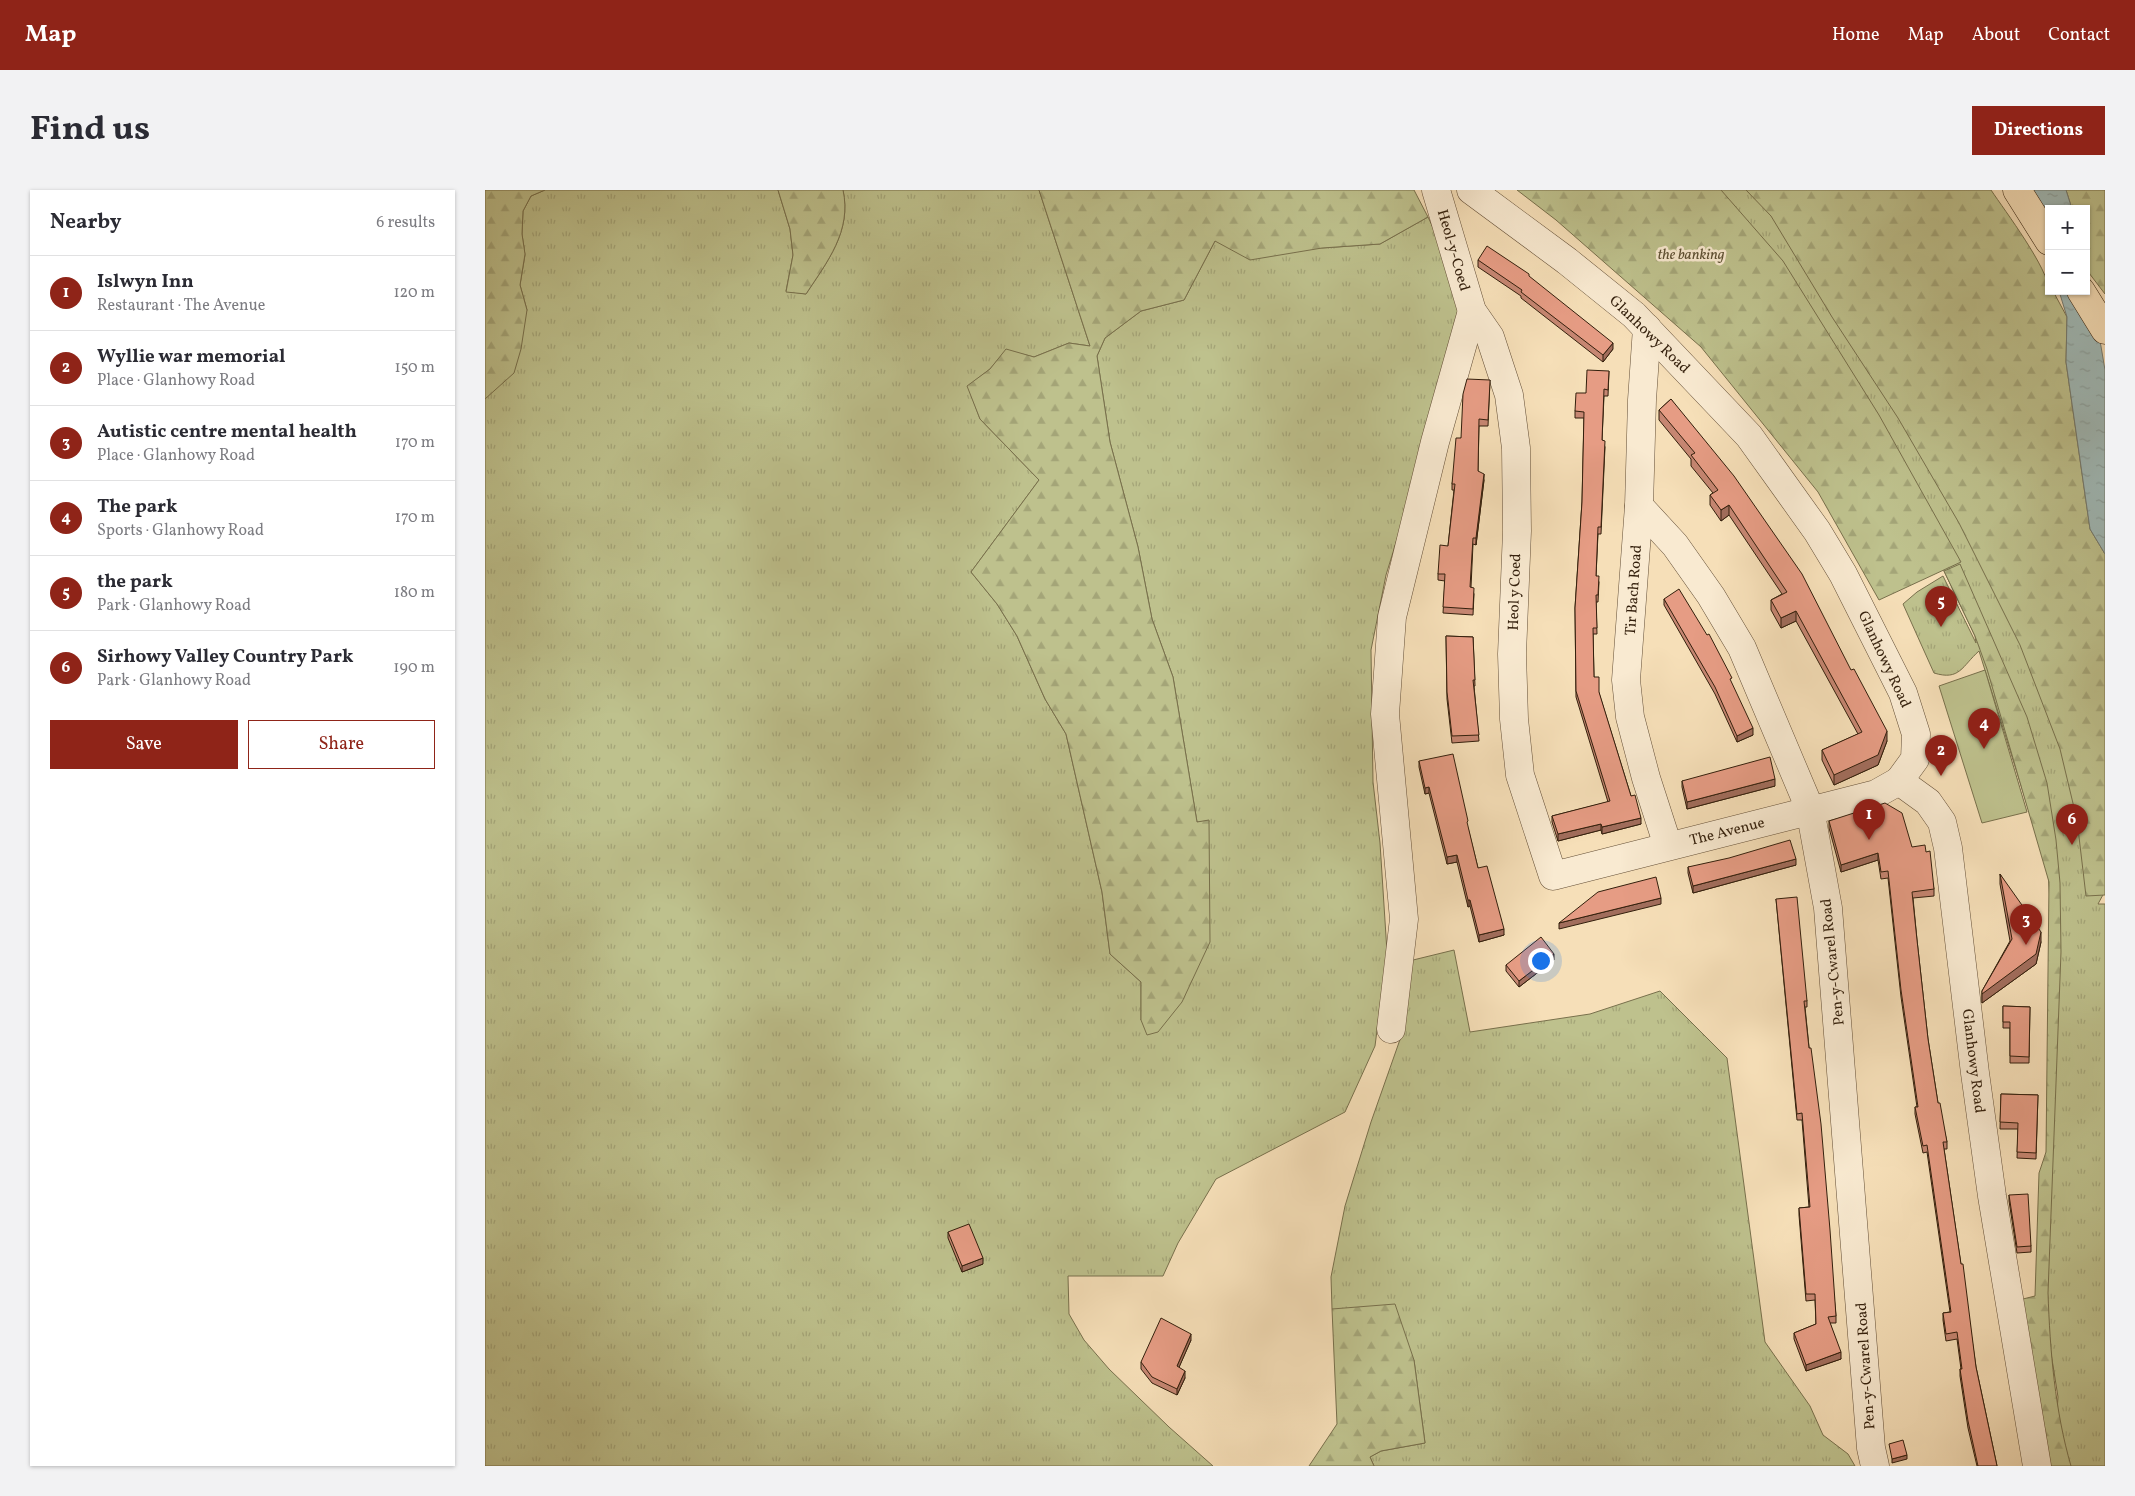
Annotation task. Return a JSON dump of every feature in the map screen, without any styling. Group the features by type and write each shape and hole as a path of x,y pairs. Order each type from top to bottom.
{"main road":[{"path":"2017,190 2045,235"},
{"path":"2083,295 2105,330"}],"street":[{"name":"Heol-y-Coed","path":"1436,190 1472,311"},
{"name":"Glanhowy Road","path":"1471,190 1627,308 1749,436 1817,531 1843,574 1903,692 1916,734 1915,759 1899,782 1928,802 1942,822 1948,848 1991,1187 2037,1466"},
{"name":"Heol y Coed","path":"1472,311 1490,337 1509,395 1516,448 1517,531 1511,654 1514,719 1520,775 1553,876"},
{"path":"1391,1029 1403,919 1385,714 1392,617 1435,442 1472,311"},
{"name":"Tir Bach Road","path":"1647,328 1642,400 1639,506 1626,680 1630,717 1646,778 1668,846"},
{"name":"Pen-y-Cwarel Road","path":"1639,506 1675,545 1711,596 1742,648 1810,810 1827,908 1846,1114 1871,1448 1875,1466"},
{"name":"The Avenue","path":"1553,876 1876,794 1899,782"}],"green space":[{"path":"485,190 545,190 531,196 523,211 522,234 525,254 520,285 527,310 521,349 514,373 485,399"},
{"path":"545,190 778,190 790,229 793,255 786,291 806,294 829,258 841,232 845,205 843,190 1039,190 1090,346 1069,343 1034,357 1006,350 990,369 968,386 980,419 1039,480 971,572 997,604 1017,636 1045,699 1066,734 1102,892 1110,954 1141,982 1141,1020 1209,821 1197,822 1173,677 1152,619 1138,547 1110,442 1097,356 1105,338 1141,311 1184,300 1215,241 1322,248 1380,244 1428,217 1444,251 1458,310 1446,380 1386,575 1371,650 1373,782 1380,843 1387,952 1375,1046 1345,1112 1216,1179 1178,1243 1163,1276 1068,1276 1069,1314 1084,1340 1109,1369 1213,1466 485,1466 485,399 527,310 520,285 525,255 522,234 523,211 531,196"},
{"path":"778,190 843,190 845,205 841,232 829,258 806,294 786,292 793,255 790,229"},
{"path":"1039,190 1414,190 1428,217 1380,244 1322,248 1250,260 1215,241 1184,300 1141,311 1105,338 1097,356 1110,442 1138,547 1152,619 1173,677 1197,822 1209,820 1210,942 1182,1002 1158,1032 1147,1035 1141,1020 1141,982 1110,954 1102,892 1066,734 1045,699 1017,636 997,604 971,572 1039,480 980,419 967,386 990,369 1006,349 1034,357 1069,343 1090,346"},
{"name":"the banking","path":"1517,190 1721,190 1783,261 1879,415 1961,562 1879,600 1818,492 1701,347 1556,220"},
{"path":"1635,190 1776,190 2050,661 2105,891 2098,904 2105,904 2105,1466 2053,1466 2058,1397 2043,1303 2049,1039 2050,902 2048,872 1979,651 1955,674 1943,675 1934,673 1903,604 1917,592 1943,576 1976,643 1975,636 1944,571 1854,414"},
{"path":"1746,190 1991,190 2016,225 2042,269 2045,276 2045,295 2055,295 2067,317 2066,362 2090,529 2105,554 2105,895 2086,896 2077,820 2060,749 2020,645 1959,523 1898,418 1832,317 1771,216"},
{"path":"2066,190 2105,190 2105,294 2090,274 2090,205 2071,205"},
{"path":"1960,564 2027,717 2047,783 2056,840 2060,883 2061,952 2048,1293 2054,1381 2065,1445 2071,1466 2047,1466 2019,1300 2035,1296 2039,1173 2046,1152 2049,882 1987,669 1975,636 1944,571"},
{"path":"1985,670 2027,812 1982,823 1939,686"},
{"path":"1454,950 1470,1032 1590,1014 1660,991 1727,1058 1765,1342 1810,1406 1823,1435 1848,1454 1855,1466 1374,1466 1370,1457 1381,1451 1425,1443 1414,1360 1332,1309 1331,1277 1345,1206 1371,1122 1403,1031 1409,961"},
{"path":"1395,1304 1414,1360 1425,1443 1381,1451 1370,1457 1374,1466 1309,1466 1337,1424 1332,1309"}],"water":[{"path":"2028,190 2066,190 2071,205 2045,205 2045,245"},
{"path":"2090,282 2105,370 2105,554 2090,529 2066,362 2067,317 2060,295 2090,295"}],"building":[{"path":"1487,246 1529,274 1529,276 1613,343 1603,355 1521,292 1522,290 1478,260"},
{"path":"1587,370 1609,371 1608,390 1604,389 1602,440 1605,441 1601,527 1598,527 1596,576 1599,576 1598,595 1596,595 1597,628 1593,628 1594,677 1599,677 1599,692 1631,796 1635,795 1641,818 1602,827 1601,824 1558,834 1552,816 1610,801 1576,691 1575,608 1582,502 1584,412 1575,411 1576,393 1586,393"},
{"path":"1467,379 1490,380 1488,420 1479,419 1478,471 1484,474 1476,538 1473,538 1470,587 1474,588 1473,609 1443,607 1445,574 1438,574 1440,545 1448,546 1455,484 1452,484 1456,438 1461,438 1463,394"},
{"path":"1671,399 1734,476 1802,574 1851,670 1854,669 1887,731 1878,755 1834,775 1822,750 1862,732 1796,611 1781,618 1771,600 1787,592 1729,505 1721,510 1710,495 1718,490 1691,455 1695,453 1659,410"},
{"path":"1679,589 1707,635 1709,634 1732,678 1730,679 1753,728 1737,736 1715,687 1664,599"},
{"path":"1446,636 1473,637 1475,680 1473,680 1479,735 1452,736 1447,692"},
{"path":"1453,754 1478,868 1487,866 1504,929 1479,935 1457,855 1447,857 1429,787 1425,788 1419,761"},
{"path":"1770,757 1775,779 1687,802 1682,781"},
{"path":"1885,803 1902,813 1912,847 1925,845 1926,852 1930,851 1934,889 1912,892 1917,940 1928,1039 1938,1103 1940,1103 1947,1142 1943,1142 1961,1264 1963,1264 1976,1367 1997,1466 1978,1466 1968,1421 1960,1369 1962,1369 1957,1332 1946,1334 1943,1313 1951,1312 1927,1145 1923,1146 1915,1107 1918,1107 1901,990 1888,871 1881,872 1878,853 1841,865 1829,821"},
{"path":"1790,840 1796,859 1693,886 1688,867 1729,858"},
{"path":"2000,874 2041,932 2036,954 1982,994 2012,939"},
{"path":"1656,877 1661,898 1559,923 1598,892"},
{"path":"1797,897 1807,1001 1804,1001 1821,1124 1830,1230 1836,1316 1828,1317 1841,1352 1806,1365 1794,1333 1816,1324 1815,1294 1806,1294 1799,1208 1810,1207 1802,1113 1797,1114 1776,899"},
{"path":"1541,937 1554,954 1519,981 1506,965"},
{"path":"2003,1006 2030,1007 2029,1057 2010,1056 2010,1022 2003,1022"},
{"path":"2001,1094 2038,1095 2036,1153 2017,1152 2018,1123 2000,1122"},
{"path":"2028,1194 2031,1246 2017,1247 2009,1195"},
{"path":"969,1224 983,1258 962,1266 948,1232"},
{"path":"1161,1318 1191,1334 1177,1366 1185,1371 1177,1389 1152,1377 1141,1362"},
{"path":"1903,1440 1907,1455 1892,1459 1889,1444"}],"place":[{"name":"the park","path":"1941,627"},
{"name":"The park","path":"1984,749"},
{"name":"Wyllie war memorial","path":"1941,776"},
{"name":"Islwyn Inn","path":"1869,840"},
{"name":"Sirhowy Valley Country Park","path":"2072,845"},
{"name":"Autistic centre mental health","path":"2026,945"}]}
